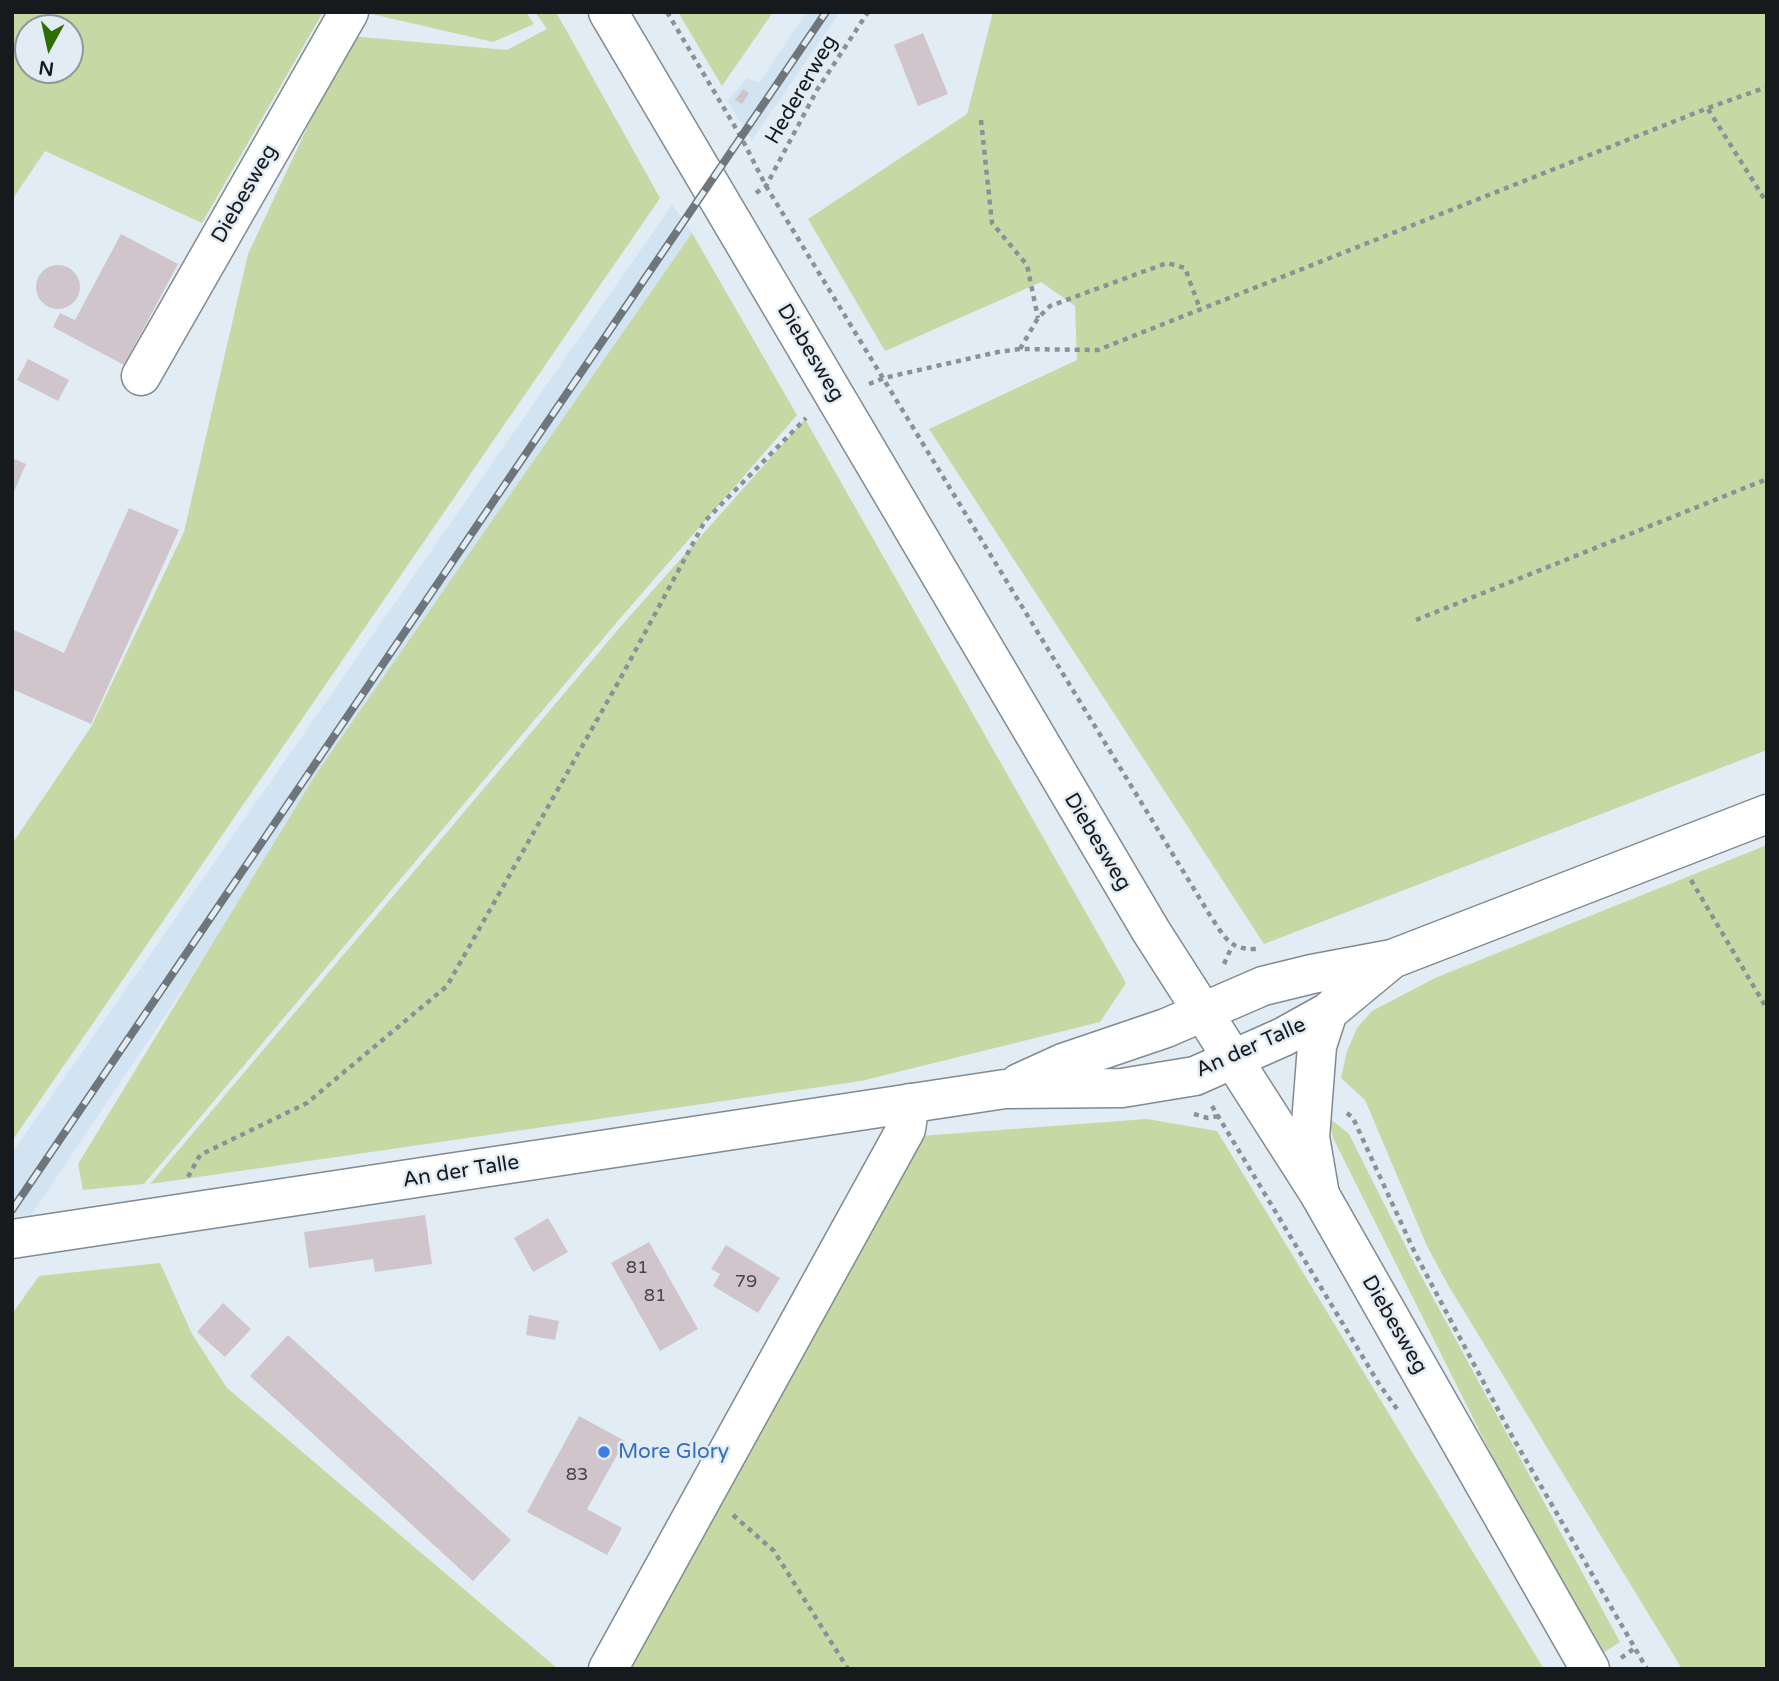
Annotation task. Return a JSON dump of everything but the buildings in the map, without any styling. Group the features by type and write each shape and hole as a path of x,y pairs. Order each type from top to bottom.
{"street":[{"name":"Diebesweg","path":"141,376 349,12"},
{"name":"Diebesweg","path":"608,12 1144,919 1320,1195 1590,1669"},
{"name":"An der Talle","path":"1005,1089 1063,1063 1166,1028 1263,986 1392,958 1767,814"},
{"name":"An der Talle","path":"12,1238 1005,1089 1122,1088 1195,1076 1283,1037 1328,1012 1392,958"},
{"path":"1320,1195 1310,1137 1317,1046 1328,1012"},
{"path":"608,1669 906,1129 910,1103"}],"path":[{"path":"667,12 741,137 766,186 1211,917 1232,946 1243,949"},
{"name":"Hedererweg","path":"766,186 817,90 868,12"},
{"path":"884,377 1020,349 1098,350 1767,87"},
{"path":"1708,108 1767,203"},
{"path":"981,120 992,223 1027,265 1038,318"},
{"path":"1020,349 1038,318 1049,306 1167,263 1185,268 1201,309"},
{"path":"168,1215 200,1155 307,1103 447,986 619,681 705,521 805,419 838,398"},
{"path":"1416,620 1767,479"},
{"path":"1674,851 1767,1009"},
{"path":"1314,1093 1340,1107 1353,1118 1415,1253 1512,1436 1647,1669"},
{"path":"706,1491 774,1551 848,1669"}],"shaded area":[{"path":"807,12 840,12 752,140 727,101 747,78 759,83"},
{"path":"672,205 692,233 31,1215 12,1217 12,1153"}],"green space":[{"path":"12,12 323,12 202,223 45,151 12,200"},
{"path":"363,12 526,12 534,24 493,42"},
{"path":"535,12 556,12 660,198 12,1141 12,844 91,727 184,532 248,254 350,36 507,50 547,29"},
{"path":"678,12 773,12 722,86"},
{"path":"993,12 1767,12 1767,750 1264,944 929,429 1077,360 1075,306 1041,282 885,351 808,219 967,114"},
{"path":"692,233 797,415 617,622 144,1184 83,1190 78,1164 316,774"},
{"path":"805,419 1126,983 1100,1022 861,1081 150,1184 621,626"},
{"path":"1767,845 1767,1669 1682,1669 1448,1285 1427,1246 1365,1100 1341,1078 1347,1051 1357,1028 1372,1011 1435,978"},
{"path":"1329,1118 1349,1134 1412,1259 1620,1642 1603,1653 1519,1510 1333,1138"},
{"path":"1147,1119 1217,1131 1544,1669 626,1669 920,1136"},
{"path":"160,1263 192,1334 227,1388 558,1669 12,1669 12,1314 39,1276"}],"railway":[{"path":"12,1210 826,12"}],"place":[{"name":"More Glory","path":"604,1452"}]}
